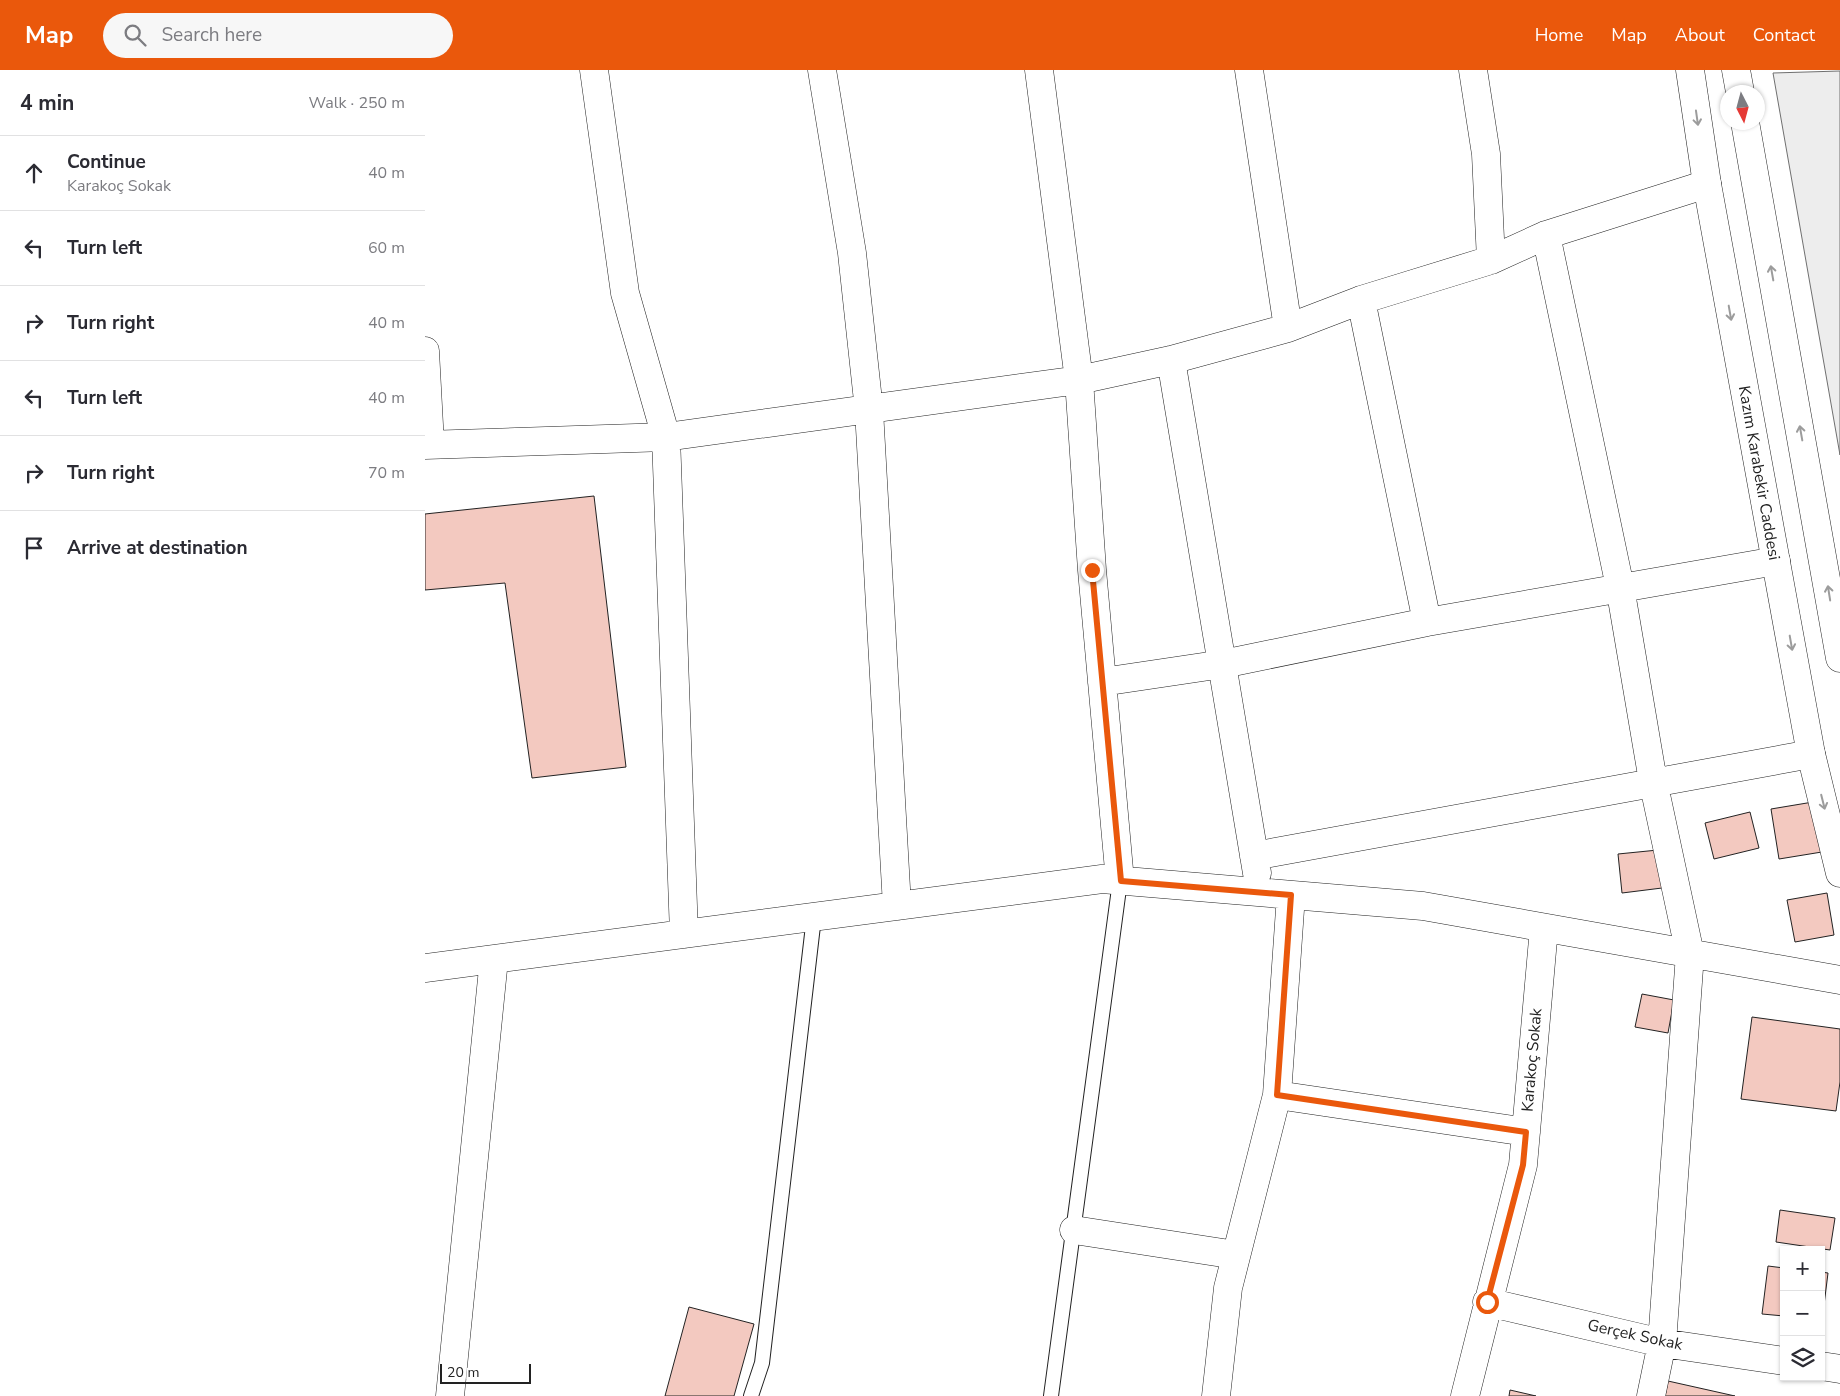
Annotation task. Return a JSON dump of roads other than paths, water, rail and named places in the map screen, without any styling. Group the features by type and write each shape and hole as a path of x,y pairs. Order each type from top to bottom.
{"street":[{"path":"593,70 625,293 666,437 684,934"},
{"path":"822,70 852,253 869,410 897,906"},
{"path":"1039,70 1079,380 1092,570 1121,881"},
{"path":"1249,70 1288,328"},
{"path":"1473,70 1486,154 1491,260"},
{"name":"Kazım Karabekir Caddesi","path":"1690,70 1707,184 1811,754 1840,873"},
{"path":"1736,70 1739,85"},
{"path":"1746,130 1840,658"},
{"path":"425,351 427,445 666,437 1079,380 1171,360 1288,328 1361,300 1491,260 1546,235 1707,184"},
{"path":"1546,235 1620,587 1653,781 1689,954 1662,1343 1651,1396"},
{"path":"1361,300 1427,622"},
{"path":"1171,360 1260,892"},
{"path":"1102,682 1223,664 1427,622 1775,561"},
{"path":"1254,856 1653,781 1811,754"},
{"path":"425,968 1102,879 1423,906 1840,980"},
{"path":"1216,1396 1227,1288 1277,1095 1291,895"},
{"name":"Karakoç Sokak","path":"1465,1396 1487,1302 1523,1165 1544,928"},
{"path":"450,1396 494,959"},
{"path":"1277,1095 1526,1132"},
{"path":"1074,1230 1236,1255"},
{"name":"Gerçek Sokak","path":"1487,1302 1662,1343 1780,1360"},
{"path":"1825,1367 1840,1369"}],"lane":[{"path":"1051,1396 1121,881"},
{"path":"751,1396 762,1363 814,917"}]}
